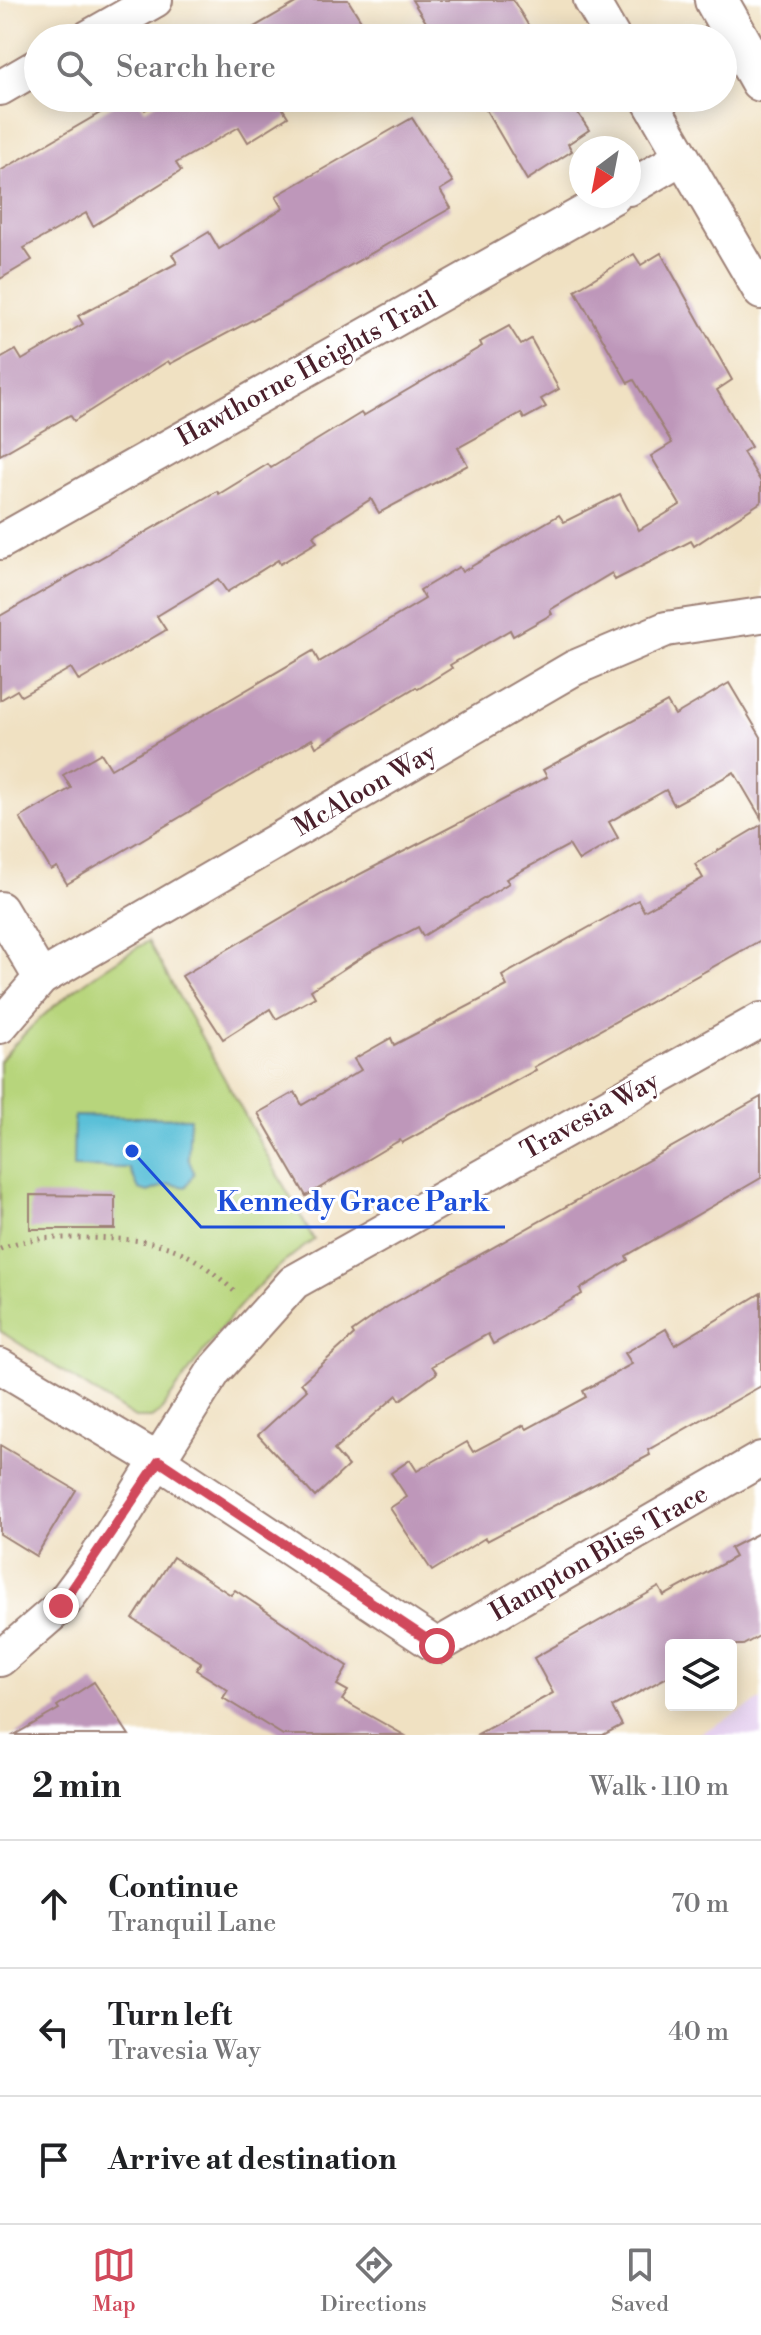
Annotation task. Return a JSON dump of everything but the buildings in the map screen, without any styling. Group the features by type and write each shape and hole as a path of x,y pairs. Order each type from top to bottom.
{"street":[{"path":"113,24 155,0"},
{"path":"591,0 605,24"},
{"path":"716,0 730,24"},
{"path":"737,37 761,80"},
{"path":"0,88 24,74"},
{"path":"656,112 761,292"},
{"path":"641,181 682,157"},
{"name":"Hawthorne Heights Trail","path":"0,542 593,208"},
{"name":"McAloon Way","path":"0,1026 41,978 574,668 666,629 761,615"},
{"path":"0,909 41,978"},
{"name":"Travesia Way","path":"0,1659 61,1606 159,1461 214,1371 294,1282 761,1020"},
{"path":"0,1366 159,1461"},
{"name":"Hampton Bliss Trace","path":"159,1461 437,1646 761,1459"}],"path":[{"path":"0,1249 34,1238 156,1242 197,1260 238,1295"}],"shaded area":[{"path":"761,1700 761,1735 697,1735"}],"green space":[{"path":"148,941 314,1240 269,1276 229,1318 160,1412 151,1418 135,1418 0,1331 0,1061 68,995"}],"water":[{"path":"74,1116 190,1118 188,1158 194,1173 186,1187 169,1184 148,1192 139,1189 129,1168 73,1167"}],"place":[{"name":"Kennedy Grace Park","path":"132,1151"}],"route":[{"path":"61,1606 94,1562 159,1461 437,1646"}]}
